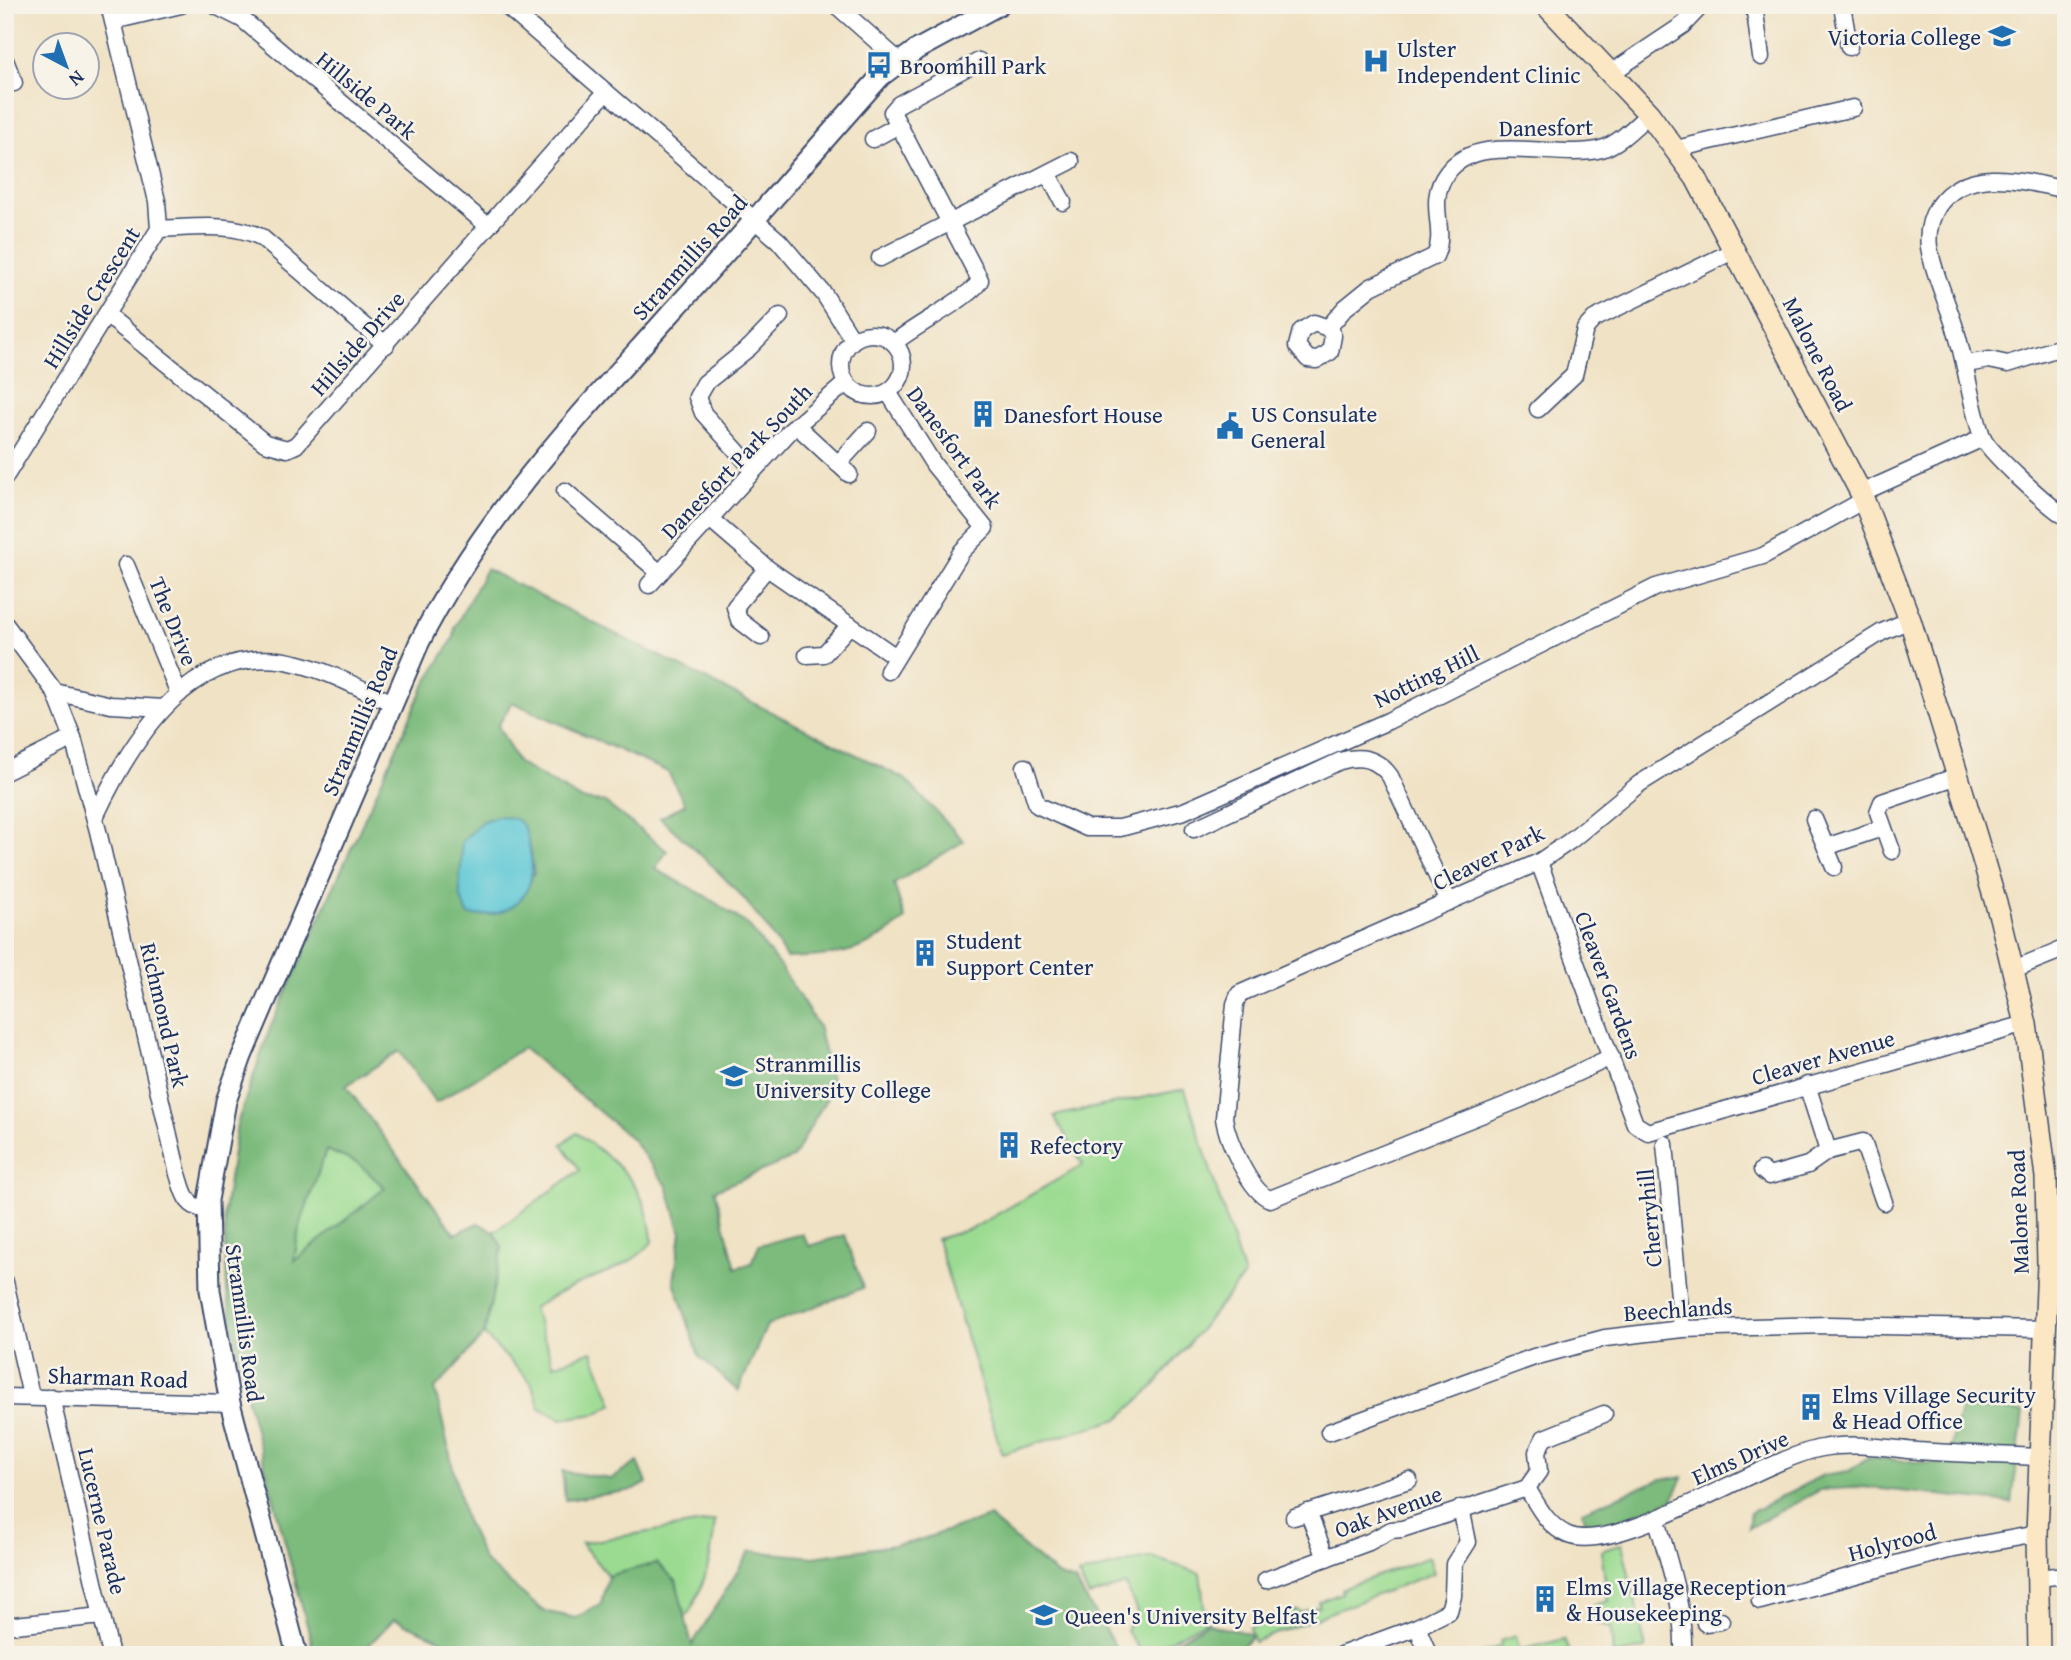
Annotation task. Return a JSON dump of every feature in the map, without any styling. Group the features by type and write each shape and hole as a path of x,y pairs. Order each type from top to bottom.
{"main road":[{"name":"Malone Road","path":"1546,5 1649,114 1696,178 1735,250 1863,497 1910,620 1958,776 2014,969 2026,1024 2057,1261 2046,1329 2040,1457 2037,1534 2039,1655"}],"street":[{"path":"111,13 181,5"},
{"name":"Hillside Park","path":"214,5 242,19 488,226"},
{"path":"505,5 755,219 802,265 853,340"},
{"path":"836,5 899,61"},
{"path":"1611,73 1676,30 1702,5"},
{"path":"1754,5 1761,57"},
{"path":"1842,5 1849,47"},
{"name":"Stranmillis Road","path":"297,1655 230,1403 210,1290 207,1210 214,1157 226,1101 242,1056 393,702 439,604 496,515 565,432 881,76 899,61 990,7"},
{"name":"Hillside Crescent","path":"5,477 108,316 159,229 157,201 111,13"},
{"path":"5,60 14,83"},
{"path":"873,139 895,119 899,104 979,61"},
{"name":"Hillside Drive","path":"108,316 265,443 286,449 305,439 606,92"},
{"path":"1675,149 1853,107"},
{"name":"Danesfort","path":"1328,328 1371,287 1434,256 1439,240 1436,195 1447,171 1455,163 1479,152 1497,150 1589,152 1605,148 1649,114"},
{"path":"894,343 908,331 978,287 978,273 895,119"},
{"path":"880,258 1071,161"},
{"path":"1048,174 1063,202"},
{"path":"2066,190 2022,180 1990,178 1973,181 1950,192 1932,216 1928,230 1929,247 1966,364 1983,438 2038,494 2066,517"},
{"path":"159,229 247,230 261,237 386,345"},
{"path":"1538,409 1574,375 1585,329 1594,319 1735,250"},
{"path":"754,470 703,413 696,397 705,383 750,347 780,316"},
{"path":"879,334 900,350 904,368 899,382 888,392 879,396 861,394 846,383 841,365 842,355 853,340 861,335 879,334"},
{"path":"1966,364 1989,360 2008,364 2065,346"},
{"name":"Danesfort Park South","path":"565,491 655,579 796,425 846,383"},
{"name":"Danesfort Park","path":"850,625 892,664 962,551 985,528 934,465 888,392"},
{"path":"796,425 844,469 868,431"},
{"name":"Notting Hill","path":"1025,767 1037,805 1068,821 1087,828 1120,828 1152,822 1184,811 1379,725 1656,587 1763,556 1863,497 1983,438"},
{"path":"710,519 767,568 850,625 824,654 807,654"},
{"name":"The Drive","path":"126,565 179,694"},
{"path":"761,637 739,620 735,607 767,568"},
{"name":"Cleaver Park","path":"1611,1057 1521,1099 1270,1199 1255,1189 1226,1131 1224,1118 1235,1004 1239,994 1539,862 1570,841 1639,784 1882,632 1910,620"},
{"name":"Richmond Park","path":"5,624 55,692 73,738 95,817 178,1174 187,1201 192,1207 207,1210"},
{"path":"95,817 125,756 164,708 207,675 225,667 279,660 316,669 393,702"},
{"path":"55,692 130,707 164,708"},
{"path":"5,772 73,738"},
{"path":"1194,829 1340,761 1363,758 1383,767 1390,776 1448,902"},
{"path":"1892,851 1878,812 1882,802 1958,776"},
{"path":"1814,819 1834,867"},
{"path":"1826,847 1882,828"},
{"name":"Cleaver Gardens","path":"1539,862 1635,1124"},
{"path":"2014,969 2066,948"},
{"name":"Cleaver Avenue","path":"1635,1124 1648,1132 2026,1024"},
{"path":"1807,1085 1828,1151"},
{"path":"1762,1170 1769,1176 1808,1165 1828,1151 1863,1142 1884,1202"},
{"name":"Cherryhill","path":"1665,1144 1682,1329"},
{"path":"5,1282 32,1396"},
{"name":"Beechlands","path":"1329,1432 1567,1346 1605,1338 1682,1329 1828,1325 2046,1329"},
{"name":"Sharman Road","path":"5,1397 230,1403"},
{"name":"Lucerne Parade","path":"51,1397 111,1655"},
{"path":"1527,1488 1539,1471 1537,1452 1544,1438 1604,1414"},
{"name":"Elms Drive","path":"1527,1488 1553,1526 1571,1536 1595,1536 1657,1520 1762,1469 1822,1448 1860,1446 2040,1457"},
{"path":"1326,1558 1301,1514 1409,1480"},
{"name":"Oak Avenue","path":"1266,1580 1391,1530 1402,1530 1527,1488"},
{"path":"1342,1655 1443,1616 1452,1604 1454,1564 1469,1538 1461,1508"},
{"path":"1657,1520 1699,1623 1683,1655"},
{"name":"Holyrood","path":"1760,1601 1944,1551 2037,1534"},
{"path":"2037,1578 2066,1574"},
{"path":"5,1626 102,1616"},
{"path":"1417,1627 1429,1655"}],"green space":[{"path":"486,569 905,779 964,841 894,884 905,919 891,931 850,951 786,958 745,900 713,866 660,818 685,804 668,772 512,702 498,726 518,763 583,800 604,802 667,851 655,869 704,895 748,925 781,968 818,1026 833,1087 793,1158 715,1190 736,1268 752,1263 759,1245 802,1234 809,1246 845,1235 863,1288 767,1325 738,1391 699,1356 674,1281 681,1233 667,1186 631,1138 523,1048 436,1103 399,1051 346,1086 455,1234 478,1223 494,1232 502,1248 484,1335 435,1389 464,1516 484,1561 543,1611 576,1618 601,1603 608,1576 657,1563 676,1581 692,1645 750,1551 814,1557 913,1542 989,1517 1057,1575 1075,1581 1120,1654 1043,1655 1038,1647 1024,1655 476,1655 394,1619 364,1650 364,1655 315,1655 244,1388 227,1292 224,1213 237,1124 270,1028 423,689 454,637 455,627","holes":["497,816 516,823 522,829 529,844 534,874 459,878 463,860","326,1150 358,1163 385,1188 294,1261 299,1228"]},
{"path":"1185,1089 1244,1276 1153,1387 1118,1419 1002,1454 937,1239 973,1228 1083,1165 1054,1116"},
{"path":"577,1133 618,1166 638,1191 650,1222 652,1242 625,1264 566,1289 533,1308 554,1365 592,1351 613,1404 596,1414 561,1419 540,1408 531,1382 484,1335 502,1248 494,1232 580,1170 562,1144"},
{"path":"326,1150 358,1163 386,1188 294,1262 299,1228"},
{"path":"1961,1406 2023,1412 2012,1503 1863,1487 1820,1490 1748,1528 1750,1513 1823,1475 1849,1471 1868,1457 1946,1465"},
{"path":"638,1462 647,1483 634,1490 565,1500 562,1471 611,1479"},
{"path":"1683,1477 1673,1500 1608,1524 1586,1522 1582,1511 1661,1479"},
{"path":"715,1521 706,1572 698,1596 685,1619 676,1581 657,1563 608,1576 581,1543"},
{"path":"1622,1544 1646,1649 1613,1655 1611,1627 1596,1623 1591,1606 1608,1601 1601,1551"},
{"path":"1151,1557 1200,1573 1204,1606 1210,1614 1207,1615 1208,1620 1143,1655 1126,1630 1137,1612 1126,1585 1089,1596 1078,1575"},
{"path":"1429,1557 1434,1573 1254,1642 1249,1628 1298,1610 1300,1613 1319,1606 1318,1602 1342,1593 1341,1589"},
{"path":"1207,1623 1253,1636 1237,1651 1237,1655 1155,1655"},
{"path":"1516,1636 1520,1650 1564,1639 1571,1655 1478,1655 1501,1646 1500,1641"}],"water":[{"path":"497,816 514,819 524,828 532,867 530,880 526,892 509,908 498,913 469,915 460,888 461,843 481,822"}],"place":[{"name":"Victoria College","path":"2002,36"},
{"name":"Ulster Independent Clinic","path":"1376,61"},
{"name":"Broomhill Park","path":"879,65"},
{"name":"Danesfort House","path":"983,414"},
{"name":"US Consulate General","path":"1230,426"},
{"name":"Student Support Center","path":"925,953"},
{"name":"Stranmillis University College","path":"734,1076"},
{"name":"Refectory","path":"1009,1145"},
{"name":"Elms Village Security & Head Office","path":"1811,1407"},
{"name":"Elms Village Reception & Housekeeping","path":"1545,1599"},
{"name":"Queen's University Belfast","path":"1044,1615"}]}
